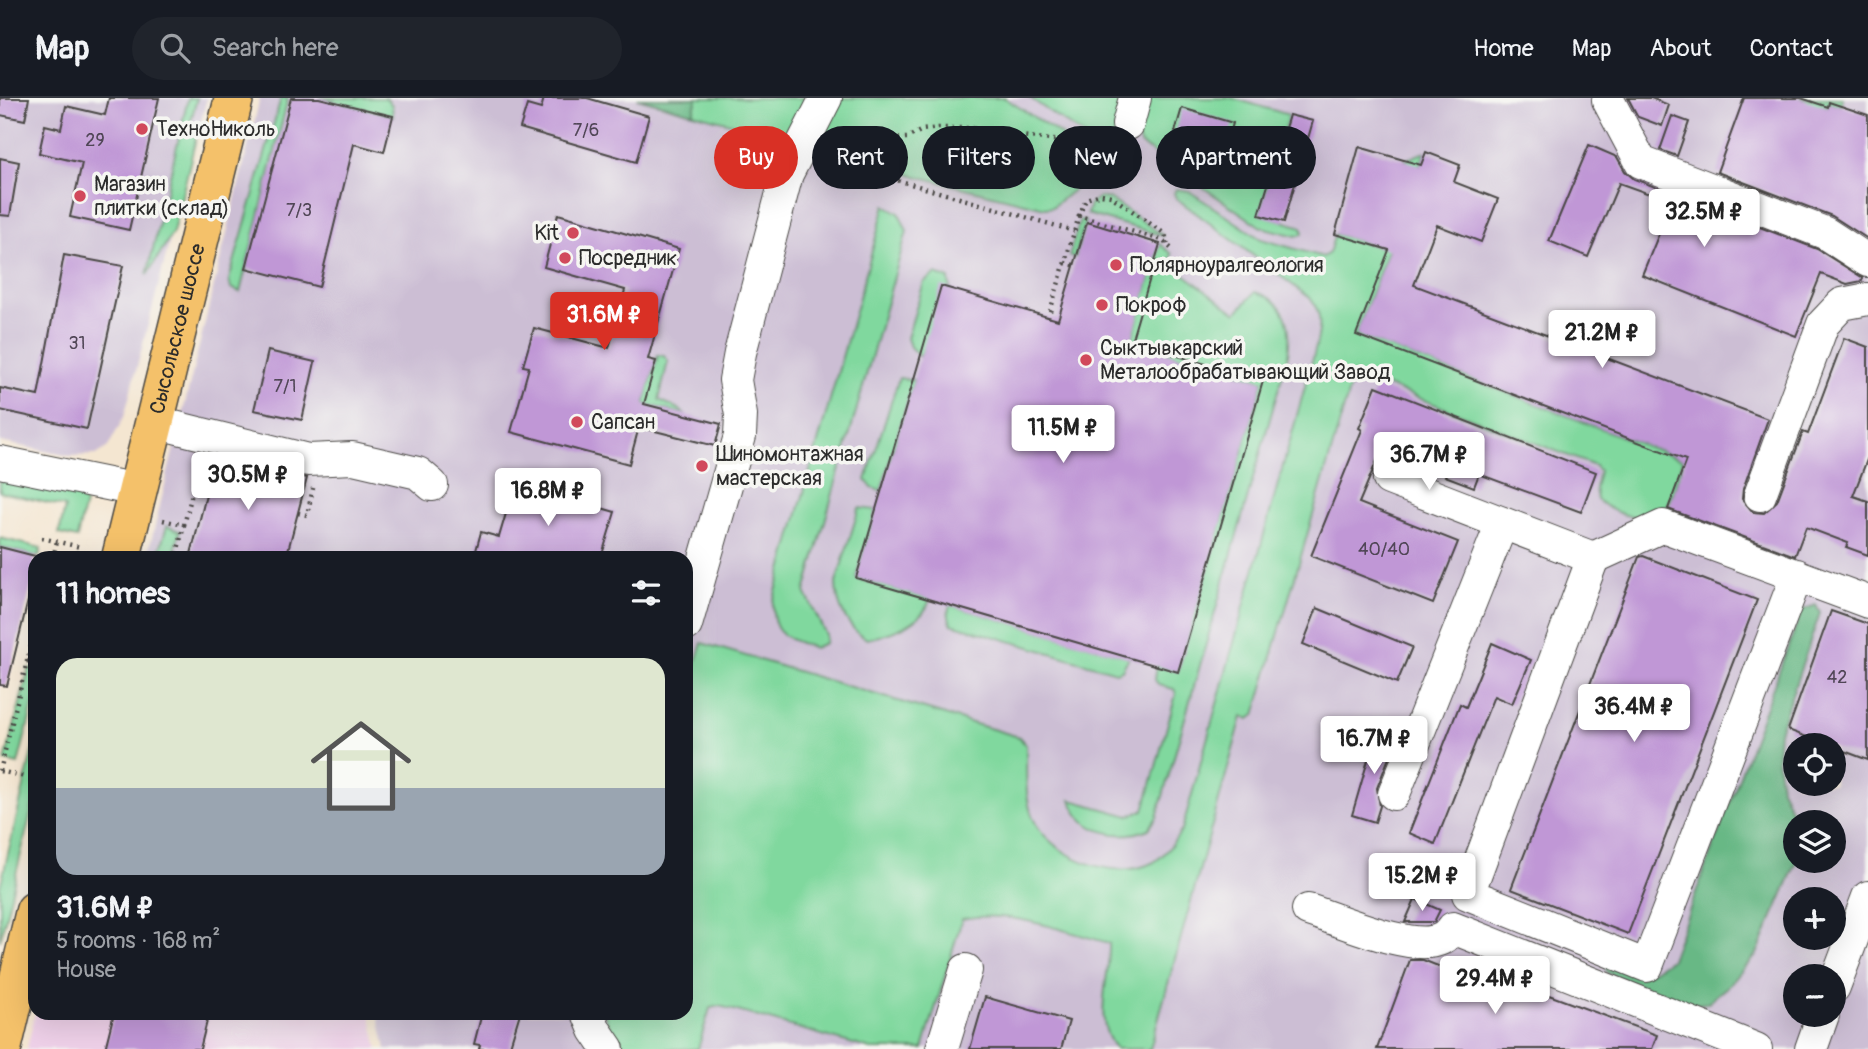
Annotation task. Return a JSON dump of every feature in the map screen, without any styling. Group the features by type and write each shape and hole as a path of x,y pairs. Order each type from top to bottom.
{"main road":[{"name":"Сысольское шоссе","path":"123,551 234,98"},
{"path":"2,1049 28,940"}],"street":[{"path":"693,600 740,436 741,415 734,380 787,174 826,98"},
{"path":"1608,100 1641,162 1825,233 1868,261"},
{"path":"1760,495 1823,324 1842,304 1868,299"},
{"path":"154,422 308,460 353,458 418,474 432,485"},
{"path":"0,462 137,490"},
{"path":"1389,479 1593,558"},
{"path":"1394,794 1502,523"},
{"path":"1797,575 1647,966 1468,894 1593,558 1663,526 1797,575 1868,602"},
{"path":"1843,964 1868,897"},
{"path":"1308,910 1398,939 1424,943 1441,939 1453,928 1756,1049"},
{"path":"942,1049 966,970"},
{"path":"591,1020 608,1049"},
{"path":"1811,1049 1819,1027"}],"path":[{"path":"908,137 922,130 977,128 1009,141 1022,136 1049,140"},
{"path":"908,183 1074,231"},
{"path":"1048,318 1086,199 1101,194 1111,195 1165,234 1168,246"},
{"path":"1079,216 1162,240 1174,251"},
{"path":"1065,263 1074,265"},
{"path":"178,551 202,455"},
{"path":"194,487 207,490"},
{"path":"298,513 307,515"},
{"path":"163,520 184,525"},
{"path":"42,538 80,547"},
{"path":"55,551 57,541"},
{"path":"25,777 0,771 28,657"}],"shaded area":[{"path":"0,98 207,98 124,417 108,447 96,455 70,456 0,442"},
{"path":"260,98 1868,98 1868,1049 386,1049 380,1020 693,1020 693,551 149,551"},
{"path":"33,1020 372,1020 378,1049 27,1049"}],"green space":[{"path":"188,98 197,98 191,121 196,138 173,232 147,275"},
{"path":"281,98 288,98 240,292 231,288 229,280"},
{"path":"319,98 386,98 392,105 393,116"},
{"path":"637,98 697,98 693,113"},
{"path":"697,98 815,98 797,126 741,126 693,113"},
{"path":"834,98 1005,98 1049,127 1049,189 1074,189 1052,207 1045,208 969,189 1035,189 1035,126 922,126 922,177 908,174 908,126 822,126"},
{"path":"1030,98 1124,98 1117,126 1070,126"},
{"path":"1145,98 1232,98 1289,115 1286,126 1156,126 1156,155 1142,145 1142,126 1138,126"},
{"path":"1784,98 1843,98 1840,106 1829,102 1828,107"},
{"path":"1425,152 1356,335 1683,460 1674,490 1660,514 1652,517 1632,517 1597,500 1595,488 1599,471 1595,466 1354,373 1255,715 1250,719 1242,717 1150,1049 1116,1049 1109,1038 1103,1012 1109,943 1018,919 980,917 962,919 923,1049 871,1049 720,1006 710,1008 698,1049 626,1049 607,1020 693,1020 693,670 702,643 1019,737 1026,745 1027,785 1032,815 1046,837 1058,848 1089,864 1123,869 1139,868 1154,862 1166,852 1182,830 1320,325 1318,312 1310,298 1176,198 1174,193 1176,189 1189,191 1261,239 1323,257 1329,253 1335,234 1380,247 1405,160"},
{"path":"1206,189 1267,189 1260,214 1302,227 1303,234 1296,236 1261,227"},
{"path":"1099,197 1110,199 1164,236 1087,214 1090,204"},
{"path":"885,205 899,213 907,231 805,592 826,635 825,643 814,648 788,638 777,629 773,602"},
{"path":"1080,220 1085,221 1075,257 1069,256"},
{"path":"1160,244 1172,254 1169,263 1236,313 1255,292 1275,302 1281,308 1288,325 1289,344 1157,817 1149,829 1138,833 1114,834 1092,827 1083,820 1071,800 1129,816 1144,810 1176,694 1174,689 1159,685 1155,680 1157,665 1178,671 1263,381 1131,342"},
{"path":"935,274 949,279 950,289 920,357 910,347 907,338 924,282"},
{"path":"658,355 664,356 668,361 659,400 684,414 644,404"},
{"path":"899,378 914,380 881,491 872,488 866,480"},
{"path":"0,476 78,494 85,503 77,538 59,534 65,507 0,492"},
{"path":"859,508 876,510 856,578 930,599 921,615 904,627 867,639 854,629 844,616 836,583"},
{"path":"167,526 180,531 175,551 159,551"},
{"path":"0,538 41,548 40,551 28,551 28,554 0,547"},
{"path":"950,605 1129,657 1122,670 1116,672 951,624 948,612"},
{"path":"1816,605 1820,613 1779,732 1777,758 1783,796 1791,810 1783,810 1783,873 1792,873 1786,887 1783,887 1783,894 1757,954 1728,986 1707,1003 1687,1005 1607,973 1604,961 1652,971 1671,959 1802,610"},
{"path":"28,672 28,725 18,764 5,761"},
{"path":"28,769 28,825 0,941 0,887"}],"building":[{"path":"0,98 29,98 25,120 0,115"},
{"path":"109,98 159,98 129,230 70,217 82,163 39,153 45,125 61,129 66,106 105,115"},
{"path":"291,98 319,98 393,116 384,152 354,144 319,287 246,268"},
{"path":"544,98 587,98 649,116 636,162 520,128 527,105 541,109"},
{"path":"1628,98 1651,98 1669,105 1662,126 1638,117"},
{"path":"1744,98 1801,98 1828,107 1829,102 1868,115 1868,239 1832,216 1717,172"},
{"path":"1182,108 1233,123 1232,126 1177,126"},
{"path":"1289,115 1313,121 1312,126 1286,126"},
{"path":"1672,116 1689,122 1677,156 1660,150"},
{"path":"1589,145 1617,157 1625,171 1634,179 1817,249 1863,278 1862,281 1847,284 1821,274 1796,336 1642,275 1672,202 1619,183 1588,257 1549,241"},
{"path":"1359,147 1421,165 1426,152 1460,165 1454,182 1498,199 1481,242 1437,225 1414,285 1768,419 1743,489 1742,499 1753,512 1764,513 1777,501 1803,432 1808,434 1844,338 1868,347 1868,457 1853,496 1868,501 1868,555 1846,547 1848,543 1806,527 1795,556 1668,509 1686,460 1356,335 1389,250 1335,234"},
{"path":"0,158 19,162 10,216 0,215"},
{"path":"1267,189 1293,189 1284,222 1259,215"},
{"path":"558,214 679,249 648,359 656,361 644,404 721,424 715,446 639,427 629,464 511,432 529,367 523,366 534,328 609,348 625,290 544,267"},
{"path":"1087,222 1160,244 1131,342 1263,381 1178,672 856,578 941,286 1058,320"},
{"path":"64,255 123,266 87,429 0,410 0,388 38,396"},
{"path":"268,351 315,362 302,420 254,410"},
{"path":"1376,386 1596,472 1581,512 1479,474 1474,487 1445,476 1450,463 1386,439 1359,503 1458,542 1433,604 1311,556 1362,430 1359,428"},
{"path":"216,456 307,478 288,551 192,551"},
{"path":"515,483 615,512 603,551 476,551 481,532 499,537"},
{"path":"0,547 28,554 28,600 7,686 0,685"},
{"path":"1643,556 1757,600 1628,934 1511,889 1639,557"},
{"path":"1317,608 1412,647 1397,683 1303,644"},
{"path":"1831,611 1868,624 1868,760 1846,752 1846,733 1796,733 1788,730"},
{"path":"1492,643 1531,660 1512,704 1494,696 1435,844 1409,833 1460,704 1466,707"},
{"path":"1377,729 1398,735 1377,788 1380,806 1375,822 1352,815"},
{"path":"1415,899 1440,910 1434,922 1405,922"},
{"path":"1410,960 1423,960 1458,974 1462,963 1657,1035 1652,1049 1377,1049"},
{"path":"985,997 1069,1021 1061,1049 970,1049"},
{"path":"112,1020 207,1020 200,1049 105,1049"},
{"path":"480,1020 518,1020 509,1049 479,1049 480,1045 474,1044"}],"place":[{"name":"ТехноНиколь","path":"142,129"},
{"name":"Магазин плитки (склад)","path":"80,196"},
{"name":"Kit","path":"573,233"},
{"name":"Посредник","path":"565,258"},
{"name":"Полярноуралгеология","path":"1116,265"},
{"name":"Покроф","path":"1102,305"},
{"name":"Сыктывкарский Металообрабатывающий Завод","path":"1086,360"},
{"name":"Сапсан","path":"577,422"},
{"name":"Шиномонтажная мастерская","path":"702,466"}]}
